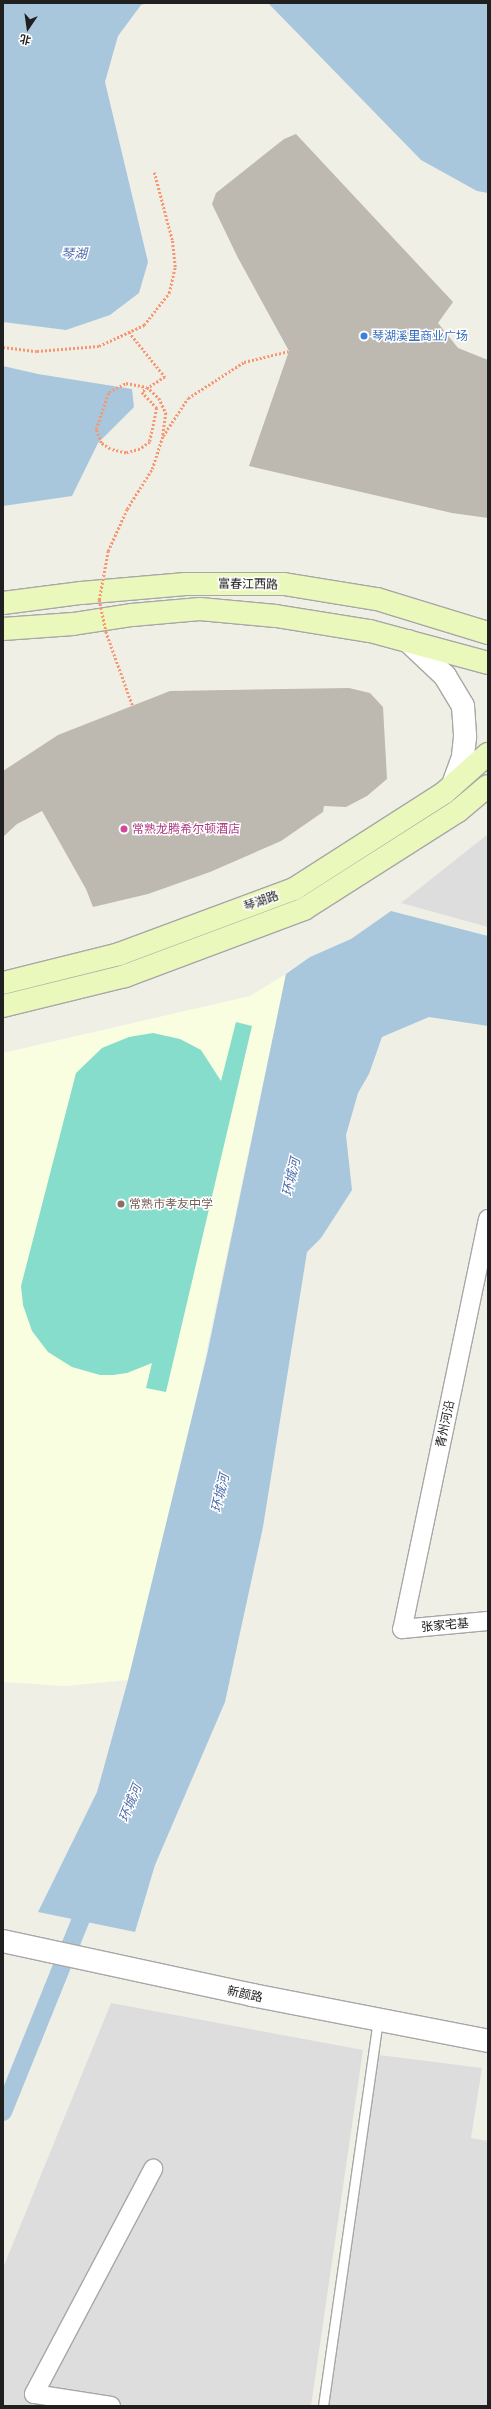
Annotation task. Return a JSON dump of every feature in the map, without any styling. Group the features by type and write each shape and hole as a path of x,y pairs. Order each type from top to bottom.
{"main road":[{"name":"富春江西路","path":"3,603 81,593 186,584 284,584 377,599 488,633"},
{"path":"3,629 74,624 132,615 200,609 276,616 370,631 488,663"},
{"name":"琴湖路","path":"3,983 119,954 294,889 453,785 488,754"},
{"name":"琴湖路","path":"3,1006 125,976 304,909 458,811 488,786"}],"street":[{"path":"408,641 444,676 463,706 465,737 463,757 453,785"},
{"name":"青州河沿","path":"402,1629 488,1219"},
{"name":"张家宅基","path":"402,1629 488,1621"},
{"name":"新颜路","path":"3,1941 252,1995 488,2041"},
{"path":"111,2406 34,2394 153,2169"}],"lane":[{"path":"323,2406 378,2020"}],"path":[{"path":"3,347 37,352 99,346 144,325 169,293 175,267 172,240 154,172"},
{"path":"129,332 165,377 142,392 157,408 150,442 140,449 126,453 110,449 101,443 96,429 108,392 126,383 147,387 159,398 166,413 163,436 152,469 127,509 108,551 98,600 106,633 132,706"},
{"path":"163,436 188,398 214,380 244,362 289,351"}],"shaded area":[{"path":"488,834 488,927 401,903"},
{"name":"常熟市孝友中学","path":"286,974 174,1505 128,1680 65,1686 3,1682 3,1053 250,996"},
{"path":"236,1022 252,1026 166,1392 146,1388 152,1363 127,1373 113,1375 100,1375 72,1367 48,1352 32,1331 23,1305 21,1286 76,1073 102,1048 129,1037 153,1033 180,1039 201,1050 221,1081"},
{"path":"111,2003 363,2050 311,2406 3,2406 3,2268"},
{"path":"379,2055 482,2068 471,2138 488,2141 488,2406 327,2406"}],"water":[{"name":"琴湖","path":"3,3 148,3 141,5 118,36 105,82 148,262 139,293 110,315 66,330 3,322"},
{"path":"268,3 488,3 488,193 477,191 421,160"},
{"path":"3,366 38,374 132,389 134,407 98,443 72,496 3,506"},
{"path":"391,911 488,936 488,1026 429,1017 382,1037 369,1074 358,1093 346,1135 352,1190 321,1238 307,1252 263,1527 225,1702 155,1865 135,1932 38,1912 97,1792 128,1680 207,1355 286,974 310,957 351,939"}],"building":[{"name":"琴湖溪里商业广场","path":"296,134 453,302 438,323 458,348 488,360 488,518 452,513 249,466 289,351 238,258 212,204 216,193 284,139"},
{"path":"349,688 370,693 383,707 387,779 367,796 346,807 324,806 323,812 281,841 210,872 148,894 93,907 86,889 42,811 17,824 3,837 3,771 58,735 170,691"}],"waterway":[{"name":"环城河","path":"3,2112 89,1899"}],"place":[{"name":"琴湖溪里商业广场","path":"364,336"},
{"name":"常熟龙腾希尔顿酒店","path":"124,829"},
{"name":"常熟市孝友中学","path":"121,1204"}]}
